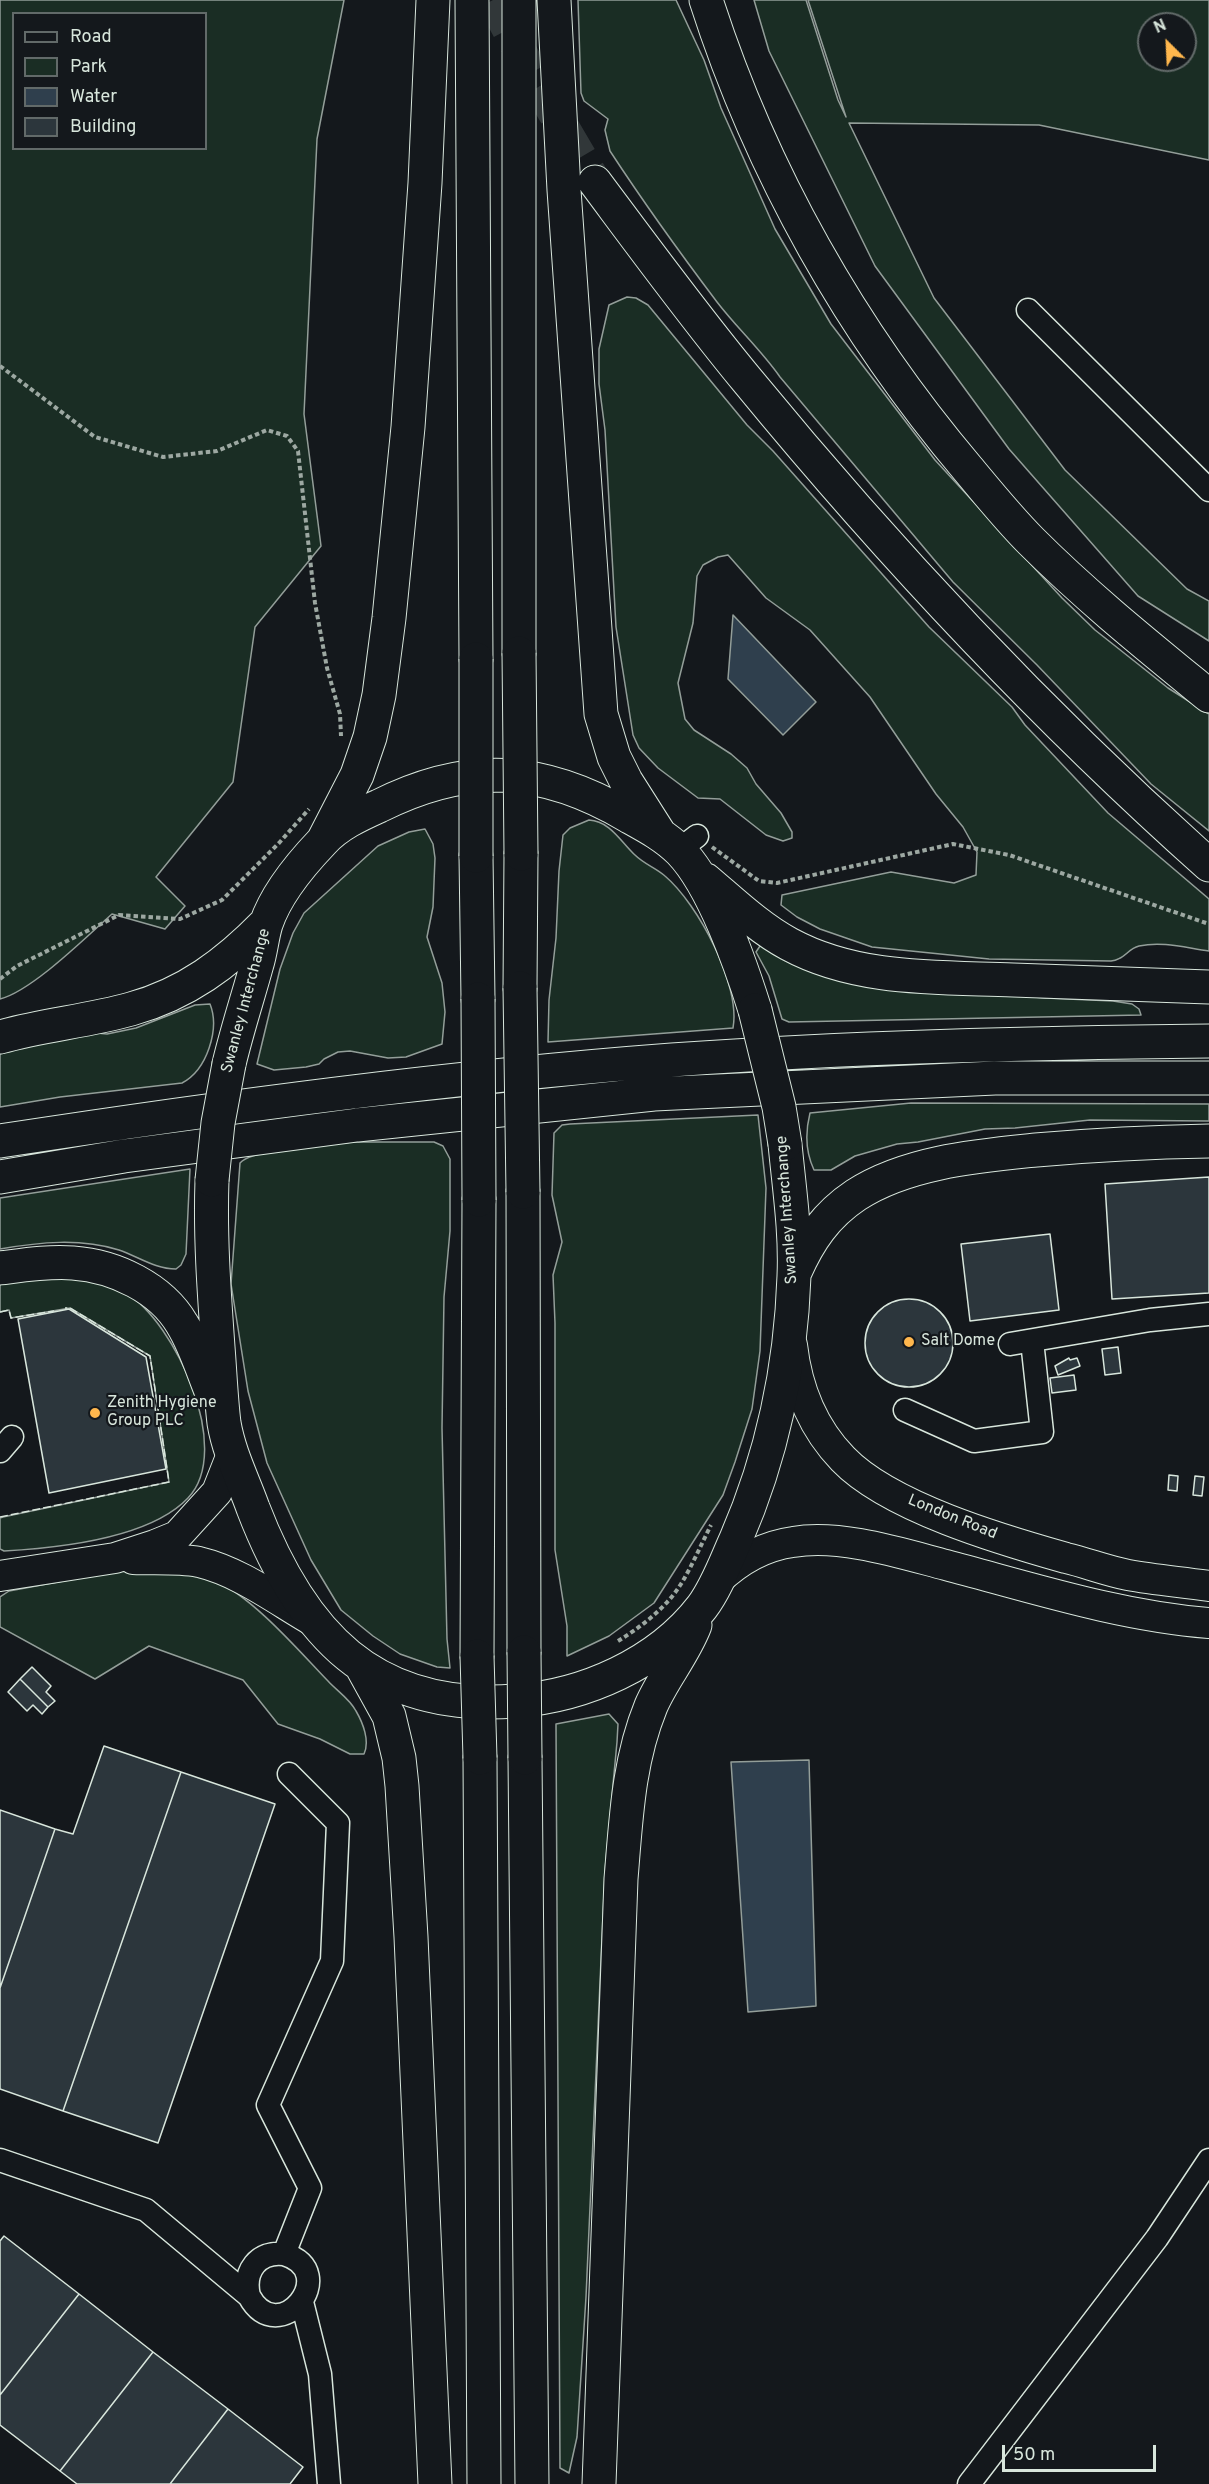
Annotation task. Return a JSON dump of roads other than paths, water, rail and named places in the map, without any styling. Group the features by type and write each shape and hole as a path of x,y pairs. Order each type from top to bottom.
{"highway":[{"path":"324,839 357,775 370,737 379,695 409,415 425,183 433,0"},
{"path":"472,0 479,1200 477,1656 480,1758 484,2484"},
{"path":"519,0 520,988 532,2484"},
{"path":"554,0 567,225 601,714 614,757 626,781 683,848 749,916 788,944 837,963 911,977 1209,987"},
{"path":"706,0 740,94 793,208 850,308 898,380 939,434 1030,540 1099,605 1209,696"},
{"path":"595,182 671,285 746,379 828,477 916,576 1029,694 1148,811 1209,865"},
{"name":"Swanley Interchange","path":"487,773 529,777 574,788 613,807 683,848 737,957 755,1010 779,1107 795,1272 790,1330 780,1396 758,1485 710,1594 667,1641 622,1672 590,1686 561,1695 497,1702 446,1698 406,1690 384,1681 362,1667 315,1622 286,1578 264,1536 228,1439 212,1279 212,1180 218,1123 229,1064 266,923 281,896 324,839 341,826 395,797 445,780 487,773"},
{"path":"0,1036 131,1010 162,999 216,969 266,923"},
{"path":"0,1141 157,1117 399,1086 674,1060 993,1044 1209,1041"},
{"path":"0,1177 124,1156 357,1125 654,1094 995,1078 1209,1078"},
{"path":"795,1272 818,1228 835,1212 870,1187 906,1173 1002,1154 1119,1142 1209,1142"},
{"path":"0,1268 39,1263 76,1263 110,1271 147,1287 173,1311 185,1329 228,1439"},
{"path":"599,2484 621,1879 629,1781 634,1756 652,1703 691,1636 710,1594"},
{"path":"362,1667 389,1716 399,1758 402,1786 411,1937 435,2484"}],"main road":[{"name":"London Road","path":"790,1330 795,1371 810,1415 844,1460 859,1473 913,1504 951,1521 1043,1551 1126,1574 1209,1586"},
{"path":"0,1576 115,1558 177,1536 218,1492 228,1439"},
{"path":"710,1594 739,1562 772,1546 794,1541 842,1542 918,1558 1110,1608 1209,1623"},
{"path":"115,1558 196,1562 216,1567 315,1622"}],"lane":[{"path":"1028,310 1209,490"},
{"path":"1010,1344 1150,1320 1209,1314"},
{"path":"904,1410 974,1441 1042,1432 1032,1341"},
{"path":"284,2253 310,2188 268,2105 332,1962 338,1823 289,1774"},
{"path":"0,2160 146,2210 249,2296 259,2308 273,2314 289,2312 302,2302 308,2286 306,2272 296,2259 284,2253 270,2254 257,2260 247,2278 249,2296"},
{"path":"969,2484 1157,2238 1209,2160"},
{"path":"302,2302 320,2374 329,2484"}],"water":[{"path":"733,615 816,702 783,735 728,679"},
{"path":"809,1760 816,2006 748,2012 731,1762"}],"tunnel":[{"path":"493,0 538,85 595,182"}],"place":[{"name":"Salt Dome","path":"909,1342"},
{"name":"Zenith Hygiene Group PLC","path":"95,1413"}]}
